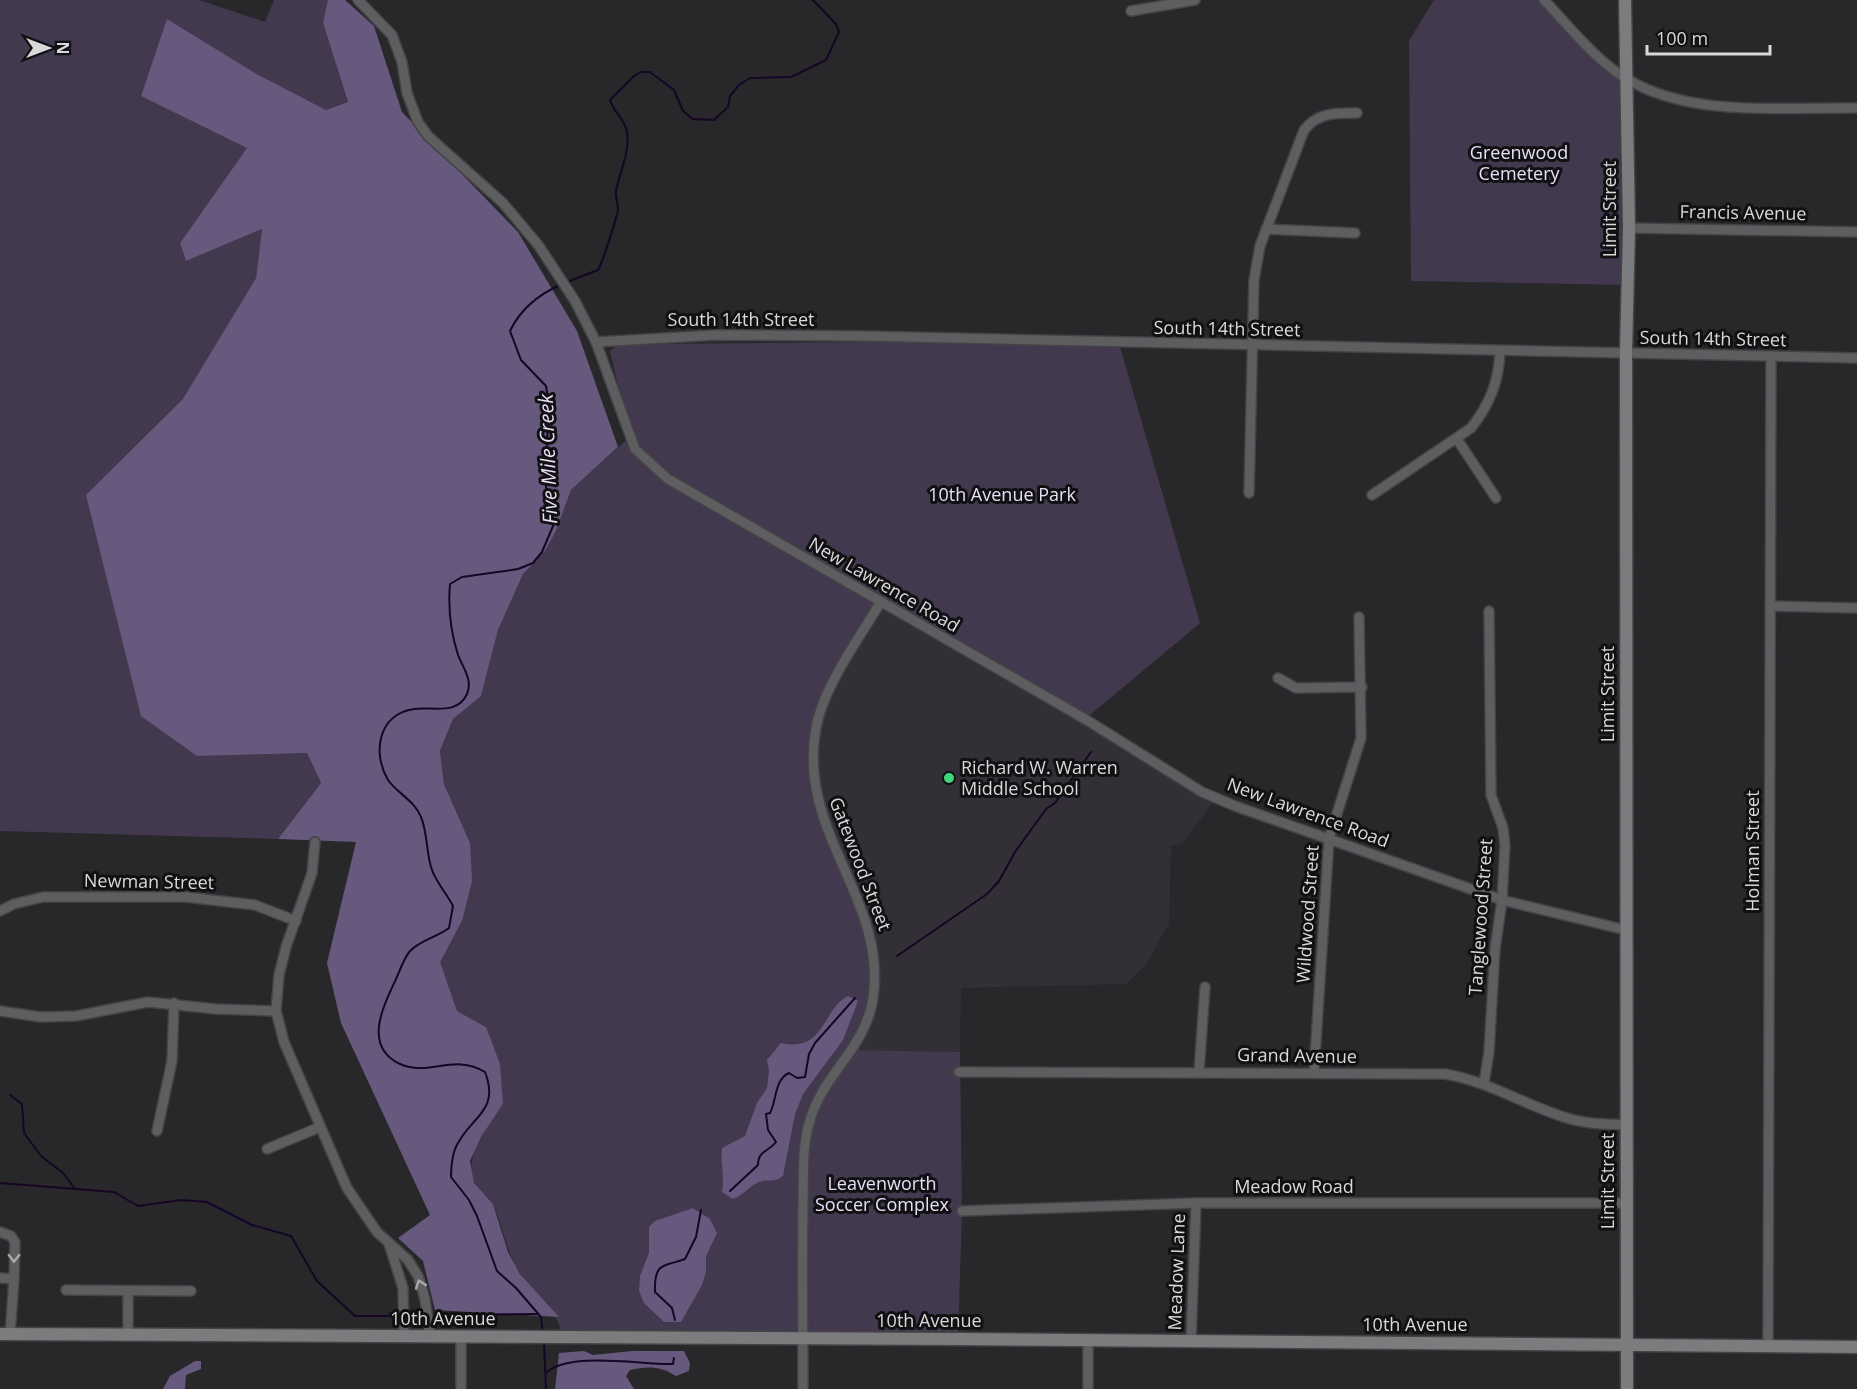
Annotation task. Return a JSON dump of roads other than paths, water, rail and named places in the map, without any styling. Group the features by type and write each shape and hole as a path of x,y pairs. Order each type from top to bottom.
{"street":[{"name":"New Lawrence Road","path":"358,0 392,35 402,62 407,93 418,122 428,136 503,203 575,301 596,342 630,437 643,458 668,479 1085,719 1203,792 1235,806 1502,900 1626,930"},
{"path":"1131,11 1195,0"},
{"path":"1544,0 1599,57 1627,79 1688,103 1857,108"},
{"name":"Limit Street","path":"1625,0 1629,228 1626,353 1627,1389"},
{"path":"1250,493 1255,263 1304,130 1310,123 1325,114 1357,113"},
{"name":"Francis Avenue","path":"1629,228 1857,232"},
{"path":"1266,230 1355,233"},
{"name":"South 14th Street","path":"596,342 717,334 1118,340 1131,343 1254,346 1857,358"},
{"path":"1372,495 1457,439 1484,412 1499,370 1500,351"},
{"name":"Holman Street","path":"1768,1346 1771,357"},
{"path":"1457,439 1496,498"},
{"name":"Gatewood Street","path":"803,1389 806,1138 820,1096 853,1050 865,1027 873,999 875,974 874,948 818,807 812,764 814,740 819,716 831,688 880,603"},
{"path":"1770,606 1857,608"},
{"name":"Tanglewood Street","path":"1484,1083 1495,949 1502,900 1503,828 1491,795 1489,611"},
{"name":"Wildwood Street","path":"1314,1073 1329,839 1359,750 1362,687 1359,617"},
{"path":"1278,678 1296,688 1362,687"},
{"path":"315,842 312,873 286,947 279,975 276,1011 284,1042 320,1127 359,1208 388,1242 408,1260 418,1276 425,1299 430,1337"},
{"name":"Newman Street","path":"0,911 14,904 43,897 186,897 247,903 270,909 296,921"},
{"path":"1199,1072 1205,987"},
{"path":"0,1011 54,1017 89,1015 148,1002 216,1010 276,1011"},
{"path":"157,1131 172,1061 174,1004"},
{"name":"Grand Avenue","path":"960,1072 1445,1074 1484,1083 1567,1118 1589,1123 1626,1125"},
{"path":"267,1149 320,1127"},
{"name":"Meadow Road","path":"962,1211 1197,1203 1627,1203"},
{"name":"Meadow Lane","path":"1191,1342 1197,1203"},
{"path":"0,1232 11,1236 15,1242 14,1279 5,1334"},
{"path":"388,1242 402,1278 404,1337"},
{"path":"0,1278 14,1279"},
{"path":"66,1290 191,1292"},
{"path":"128,1291 128,1336"},
{"name":"10th Avenue","path":"5,1334 1857,1347"},
{"path":"461,1337 461,1389"},
{"path":"1088,1342 1088,1389"}],"waterway":[{"name":"Five Mile Creek","path":"567,282 598,270 617,213 616,191 628,139 626,127 610,100 634,76 641,72 650,72 674,90 683,111 693,119 714,120 728,107 730,96 739,85 750,78 791,77 826,60 839,32 836,24 813,0"},
{"name":"Five Mile Creek","path":"543,1334 541,1317 516,1288 497,1271 477,1216 469,1200 451,1177 455,1149 467,1129 481,1114 489,1097 485,1072 463,1065 411,1067 400,1064 388,1056 382,1047 379,1036 382,1013 404,961 414,947 449,928 453,906 432,870 421,817 415,806 388,780 380,758 380,747 382,736 392,718 414,709 451,708 463,701 467,694 468,679 458,655 452,629 450,584 462,577 518,569 533,563 542,552 553,526 545,481 549,404 546,386 521,360 510,331 520,315 532,303 546,292 562,284"},
{"path":"897,956 987,894 999,881 1015,852 1046,809 1055,803 1091,752"},
{"path":"730,1191 758,1165 760,1156 776,1142 768,1130 766,1114 770,1113 781,1080 789,1073 797,1078 805,1077 809,1054 815,1043 855,998"},
{"path":"10,1095 22,1104 24,1133 41,1156 63,1173 75,1189"},
{"path":"0,1183 114,1192 138,1206 181,1200 207,1202 252,1225 291,1236 317,1281 355,1316 390,1316"},
{"path":"675,1320 672,1308 655,1292 656,1275 661,1267 685,1259 696,1237 701,1210"},
{"path":"439,1315 538,1314"},
{"name":"Five Mile Creek","path":"544,1342 546,1389"},
{"path":"546,1373 557,1366 571,1362 673,1364 674,1358"}],"place":[{"name":"Richard W. Warren Middle School","path":"949,778"}],"park label":[{"name":"Greenwood Cemetery","path":"1519,163"},
{"name":"10th Avenue Park","path":"1002,495"},
{"name":"Leavenworth Soccer Complex","path":"882,1194"}]}
